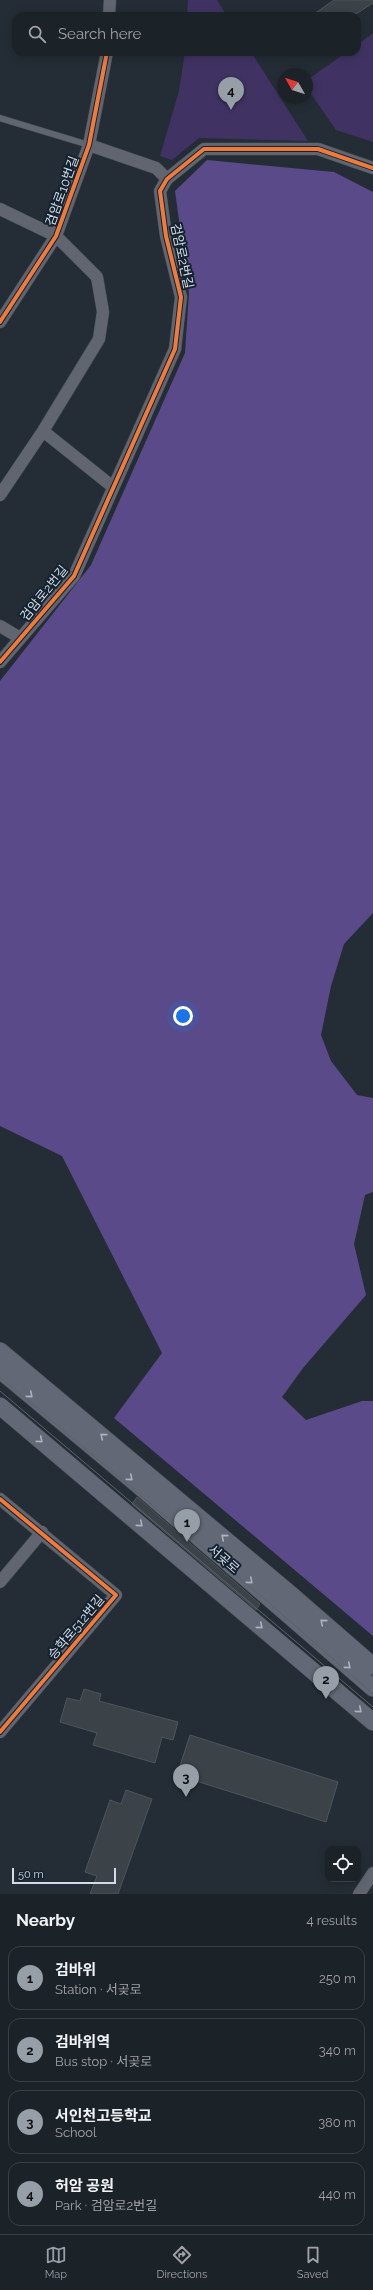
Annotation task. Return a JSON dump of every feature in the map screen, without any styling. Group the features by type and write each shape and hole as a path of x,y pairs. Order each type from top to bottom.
{"main road":[{"name":"서곶로","path":"0,1351 259,1568 373,1666"},
{"name":"서곶로","path":"0,1370 149,1494 373,1688"},
{"path":"0,1406 373,1722"}],"street":[{"path":"109,12 110,0"},
{"name":"검암로10번길","path":"0,322 56,236 89,145 106,56"},
{"path":"89,145 156,168 167,179 204,149 318,149 373,168"},
{"name":"검암로2번길","path":"0,662 74,576 175,349 181,297 166,236 160,191 167,179"},
{"name":"검암로10번길","path":"0,209 56,236 97,277 103,312 99,340 43,431 0,494"},
{"path":"43,431 113,487"},
{"path":"0,626 20,638"},
{"name":"승학로512번길","path":"0,1499 42,1532 116,1595 0,1732"},
{"path":"0,1582 42,1532"},
{"path":"359,1894 373,1874"}],"lane":[{"name":"검암로10번길","path":"0,118 89,145"}],"shaded area":[{"path":"188,0 217,0 224,12 187,12"},
{"path":"373,33 373,142 336,130 313,97 313,76 341,56 361,56 361,42"},
{"path":"184,56 254,56 277,93 277,104 284,104 308,141 199,138 172,160 160,156 179,91"},
{"path":"207,160 334,172 373,192 373,913 344,944 331,986 321,1035 331,1061 357,1095 373,1098 373,1192 365,1195 354,1244 366,1295 303,1368 282,1397 306,1420 362,1401 373,1401 373,1636 114,1418 162,1353 62,1156 0,1126 0,681 91,565 185,353 189,293 175,191"}],"building":[{"path":"334,0 373,0 373,3 359,12 317,12"},
{"path":"137,1497 260,1604 256,1610 132,1504"},
{"path":"84,1689 101,1694 99,1701 178,1722 173,1740 162,1737 155,1763 93,1745 97,1733 60,1722 67,1698 80,1701"},
{"path":"190,1735 338,1782 326,1822 177,1775"},
{"path":"126,1790 152,1799 118,1894 90,1894 97,1876 85,1872 110,1800 121,1804"}],"tram line":[{"path":"0,1377 268,1602 373,1694"},
{"path":"0,1391 373,1707"}],"cycle path":[{"path":"0,322 56,236 89,145 106,56"},
{"path":"0,662 74,576 175,349 181,297 166,236 160,191 167,179 204,149 318,149 373,168"},
{"path":"0,1499 116,1595 0,1732"}],"place":[{"name":"허암 공원","path":"231,110"},
{"name":"검바위","path":"187,1542"},
{"name":"검바위역","path":"326,1699"},
{"name":"서인천고등학교","path":"186,1797"}]}
